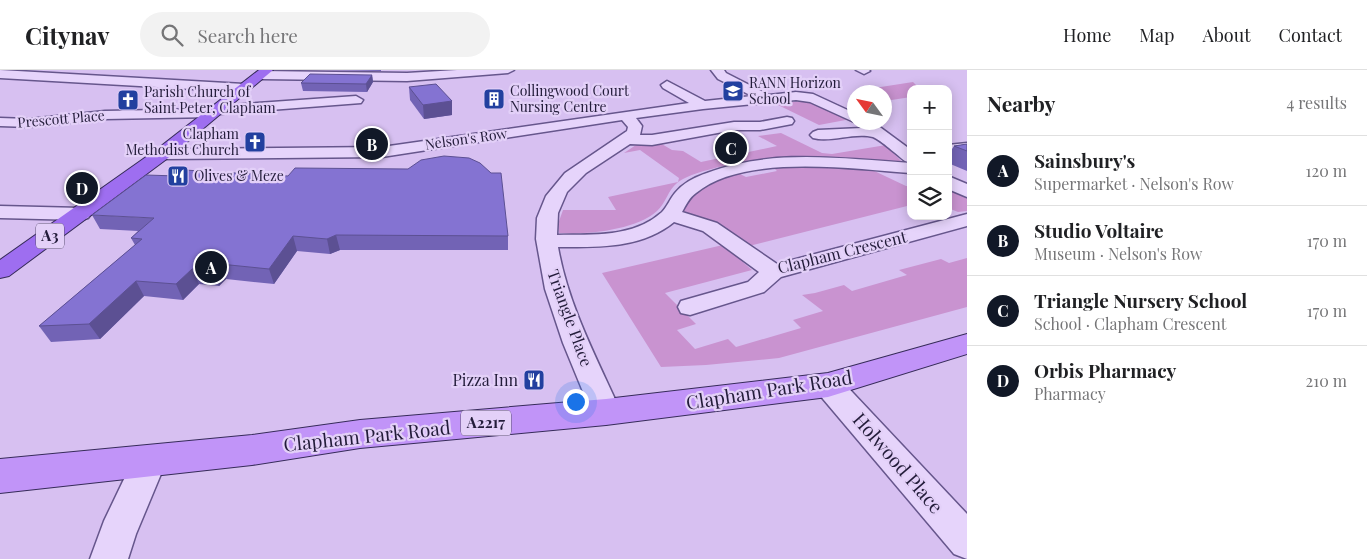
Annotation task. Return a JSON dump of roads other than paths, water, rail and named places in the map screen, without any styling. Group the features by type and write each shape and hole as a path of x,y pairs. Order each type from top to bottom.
{"highway":[{"name":"A3","path":"0,271 162,154 264,72"}],"main road":[{"name":"Clapham Park Road","path":"0,476 252,450 360,434 606,412 828,385 967,344"}],"street":[{"path":"88,80 110,70"},
{"path":"264,72 407,77 508,70"},
{"path":"718,70 716,72 722,76 768,99"},
{"path":"0,82 19,73"},
{"path":"0,74 19,73 88,80 244,88"},
{"path":"667,85 703,105"},
{"name":"Nelson's Row","path":"162,154 382,152 703,105 796,96 813,98 847,115"},
{"name":"Prescott Place","path":"0,122 29,123 105,115 215,112 356,100"},
{"path":"626,116 635,126 634,133 627,139"},
{"path":"627,139 652,140 724,128 760,126 787,120"},
{"path":"875,130 907,156"},
{"path":"818,135 844,132 879,133"},
{"name":"Triangle Place","path":"606,412 552,278 547,241 547,218 552,200 564,184 577,172 627,139"},
{"path":"952,150 967,148"},
{"path":"547,241 584,242 631,236 647,230 670,215 686,192 700,182 734,170 776,163 907,159"},
{"path":"952,183 967,192"},
{"path":"0,212 81,214"},
{"name":"Clapham Crescent","path":"670,215 689,219 710,227 774,272 967,220"},
{"path":"690,307 756,287 774,272"},
{"name":"Holwood Place","path":"828,385 967,541"},
{"path":"109,559 117,534 149,462"}],"place":[{"name":"RANN Horizon School","path":"733,91"},
{"name":"Collingwood Court Nursing Centre","path":"494,99"},
{"name":"Parish Church of Saint Peter, Clapham","path":"128,100"},
{"name":"Clapham Methodist Church","path":"255,142"},
{"name":"Studio Voltaire","path":"372,144"},
{"name":"Triangle Nursery School","path":"731,148"},
{"name":"Olives & Meze","path":"178,176"},
{"name":"Orbis Pharmacy","path":"82,188"},
{"name":"Sainsbury's","path":"211,267"},
{"name":"Pizza Inn","path":"534,380"}]}
